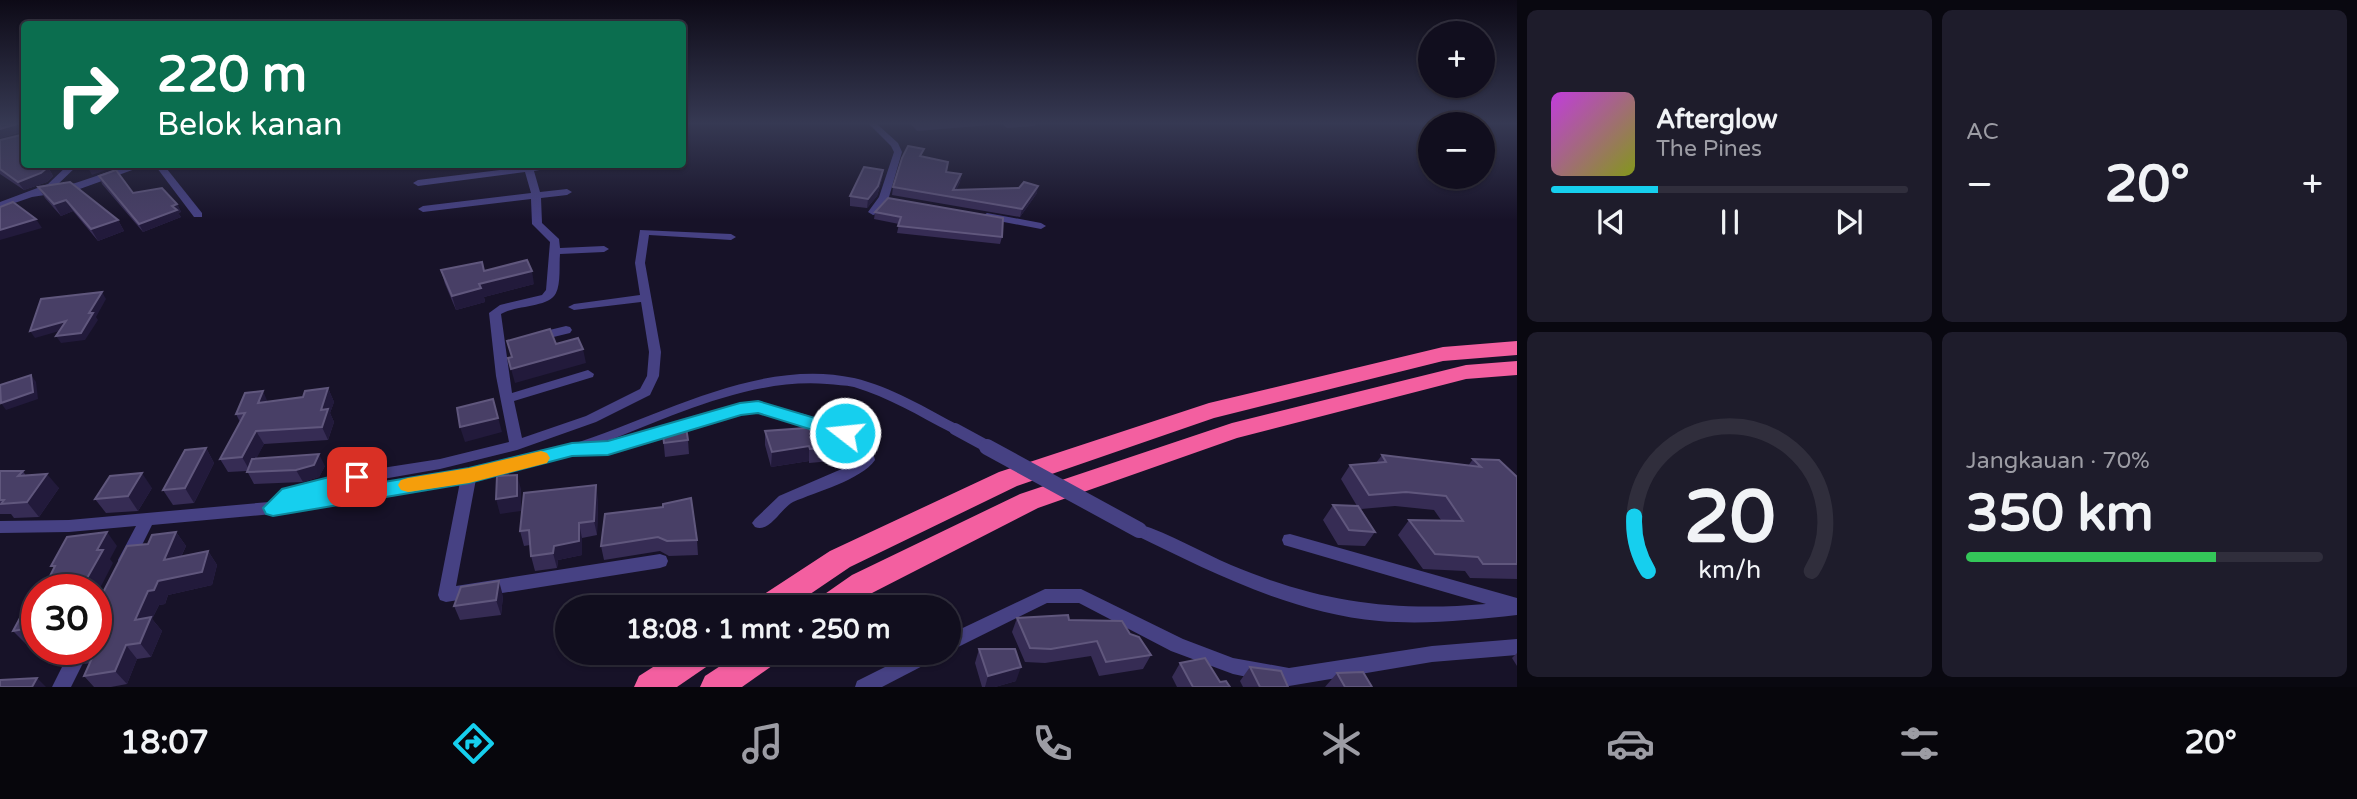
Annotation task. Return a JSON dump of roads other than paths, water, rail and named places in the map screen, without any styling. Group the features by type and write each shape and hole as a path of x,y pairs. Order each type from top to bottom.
{"highway":[{"path":"786,595 840,559 1008,479 1209,411 1443,354 1517,348"},
{"path":"847,595 863,584 1028,501 1232,431 1466,372 1517,368"},
{"path":"650,687 683,665"},
{"path":"716,687 748,665"}],"street":[{"path":"873,212 890,187 892,164 896,156"},
{"path":"0,205 56,183 71,168"},
{"path":"33,194 74,188 133,168"},
{"path":"161,168 198,215"},
{"path":"418,183 521,168"},
{"path":"517,445 506,399 495,313 504,307 546,298 552,291 555,241 537,224 536,196 528,168"},
{"path":"423,209 567,192"},
{"path":"884,199 897,201"},
{"path":"974,214 1041,226"},
{"path":"273,508 289,494 337,481 440,464 517,445 591,419 645,392 653,376 655,352 640,263 644,232 731,237"},
{"path":"554,251 604,249"},
{"path":"574,307 646,299"},
{"path":"526,339 566,330"},
{"path":"499,346 513,343"},
{"path":"506,399 587,374"},
{"path":"0,527 69,527 273,508 469,475 572,449 720,394 773,381 815,379 852,382 890,395 1139,530 1240,578 1313,601 1376,613 1427,615 1517,607"},
{"path":"572,449 608,448 740,409 758,407 845,433 865,446 868,460 849,472 784,500 760,523"},
{"path":"469,475 446,595 660,561"},
{"path":"119,575 147,520"},
{"path":"1290,541 1517,607"},
{"path":"961,638 1045,596 1081,596 1177,645 1233,666 1289,677 1432,653 1517,647"},
{"path":"61,687 73,665"},
{"path":"864,687 907,665"}]}
